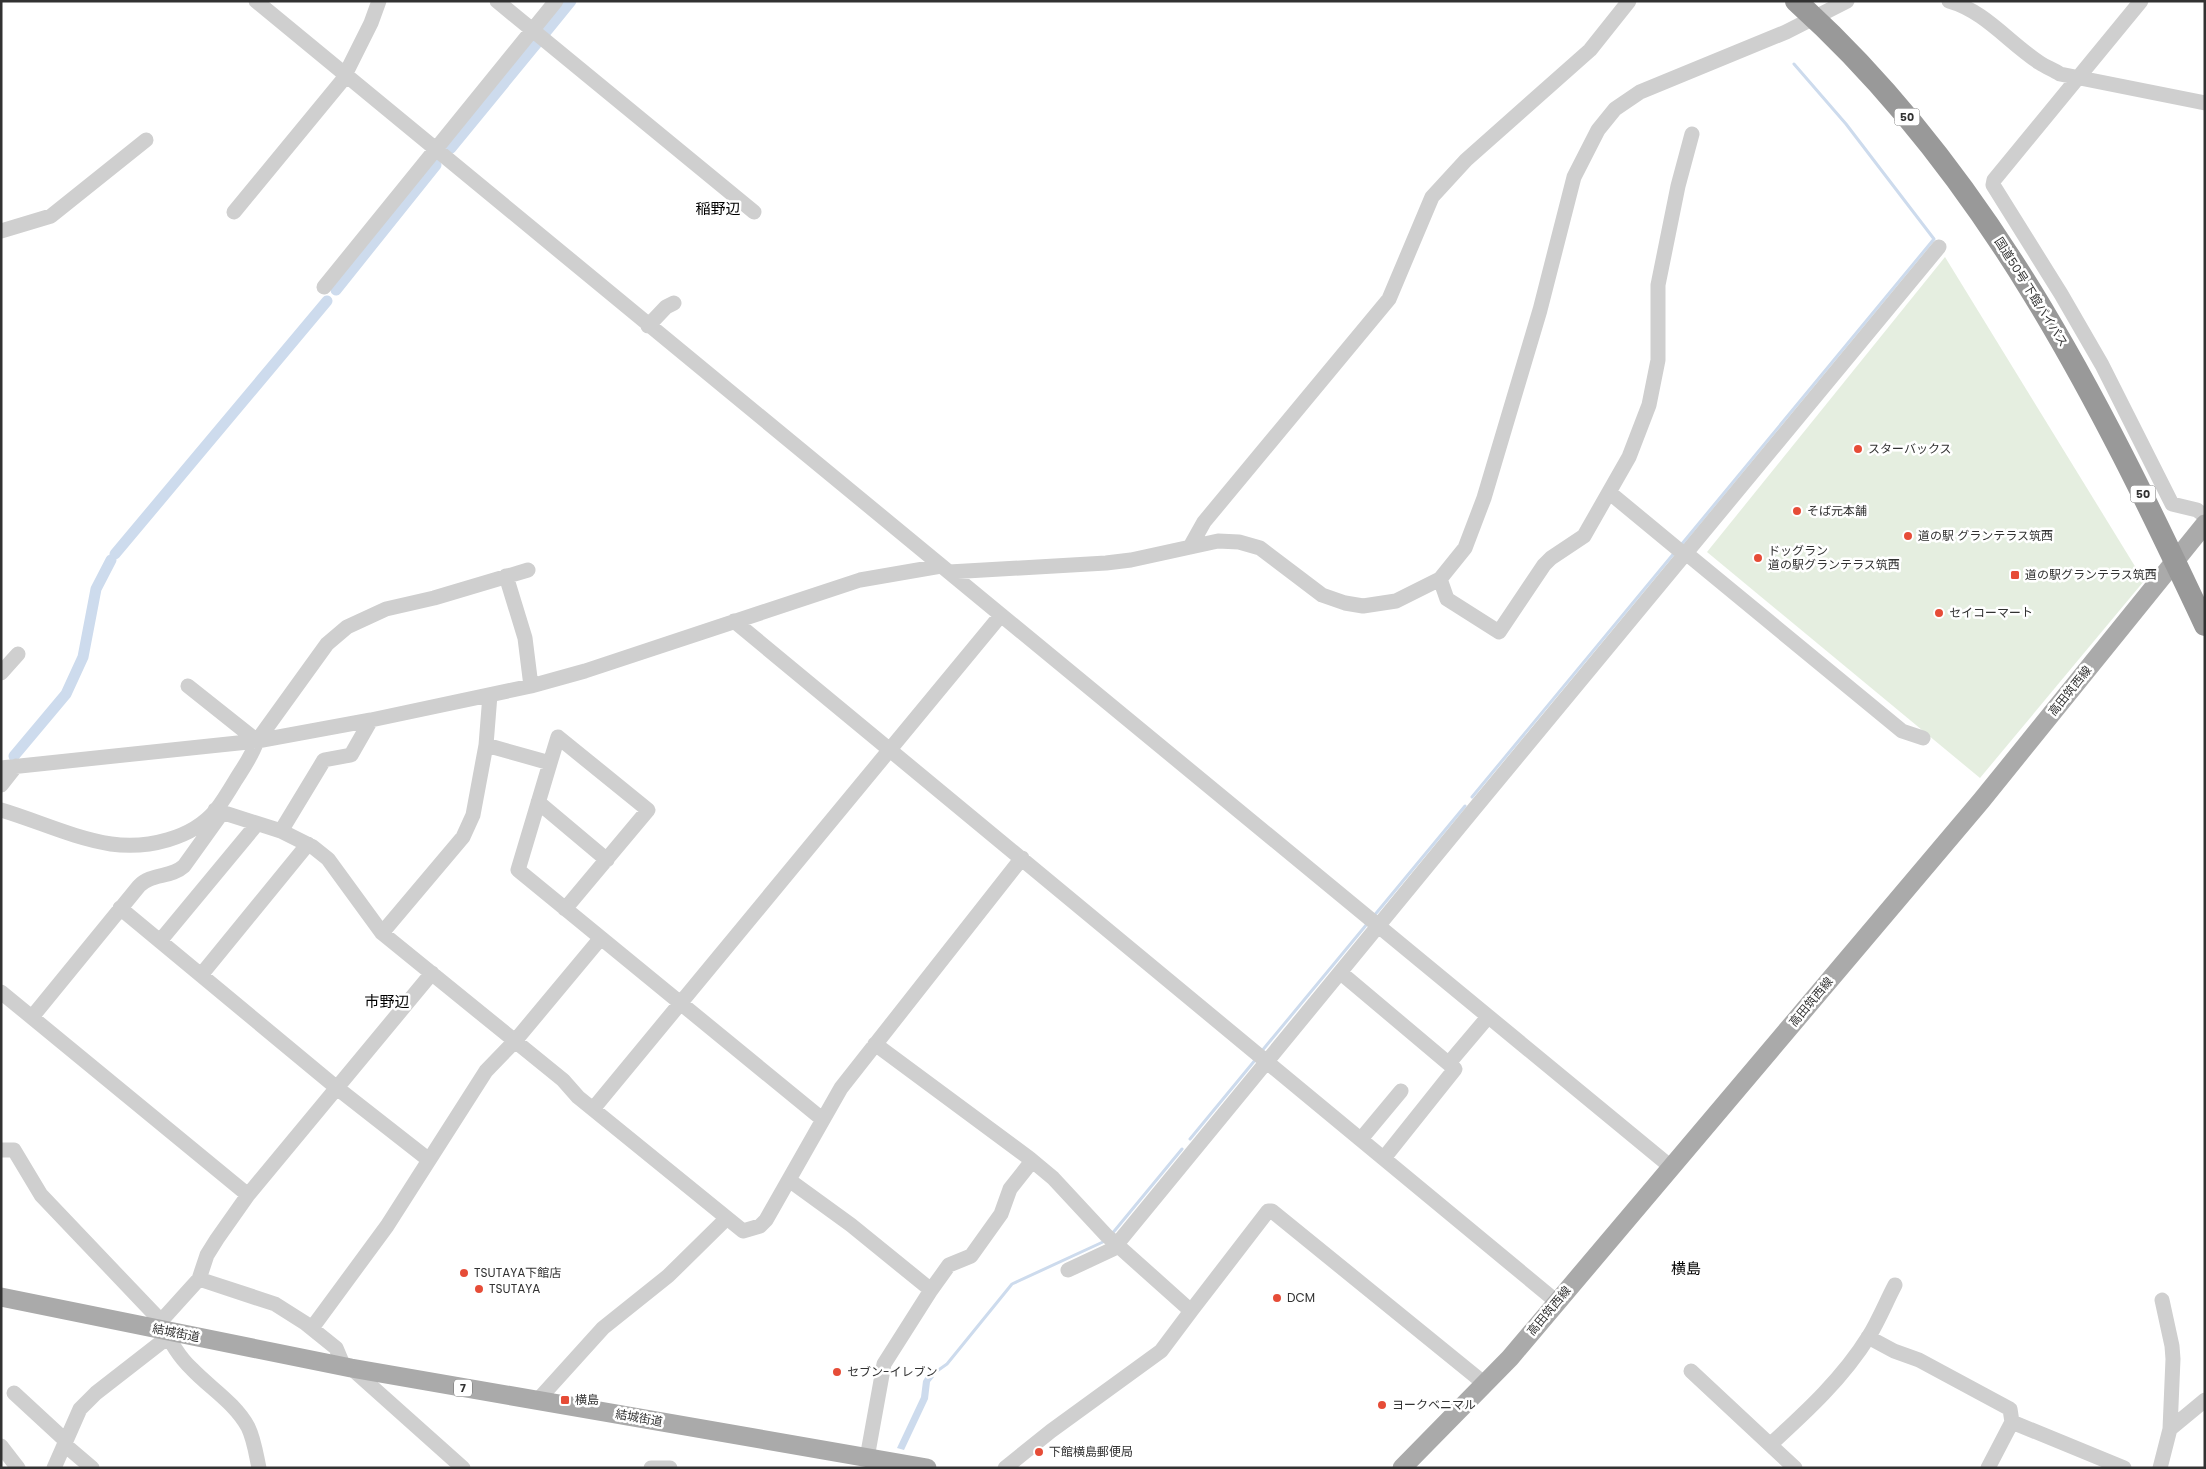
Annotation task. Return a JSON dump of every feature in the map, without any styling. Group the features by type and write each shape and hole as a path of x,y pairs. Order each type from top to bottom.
{"highway":[{"name":"国道50号 下館バイパス","path":"1796,1 1896,105 1982,213 2073,360 2123,453 2205,624"}],"main road":[{"name":"高田筑西線","path":"1402,1468 1510,1358 1981,800 2205,524"},
{"name":"結城街道","path":"1,1297 348,1367 927,1468"}],"street":[{"path":"256,1 1670,1167"},
{"path":"234,212 346,75 371,23 379,1"},
{"path":"496,1 754,212"},
{"path":"324,287 556,1"},
{"path":"1190,546 1204,522 1389,299 1432,197 1466,160 1590,50 1629,1"},
{"path":"1,785 8,767 257,741 371,720 531,686 585,671 860,580 945,569 1131,560 1218,541 1248,543 1269,553 1322,595 1332,599 1363,606 1396,601 1440,579 1465,548 1484,498 1540,310 1574,177 1598,130 1615,109 1640,92 1815,19 1847,1"},
{"path":"1949,1 1980,16 2039,62 2060,74 2205,103"},
{"path":"2142,1 1994,180 1993,185 2061,294 2102,365 2172,504 2197,510 2205,516"},
{"path":"1440,579 1447,599 1499,632 1544,565 1551,558 1584,536 1610,493 1629,457 1649,405 1658,360 1658,285 1678,186 1692,134"},
{"path":"1,231 52,216 146,140"},
{"path":"1068,1270 1113,1249 1112,1240 1266,1062 1340,973 1373,923 1475,808 1682,552 1939,247"},
{"path":"648,326 666,307 674,303"},
{"path":"1610,493 1902,731 1923,738"},
{"path":"32,1016 142,883 176,873 184,866 252,756 257,741 327,644 347,627 386,609 434,598 528,570"},
{"path":"506,576 525,638 531,686"},
{"path":"593,1109 1001,615"},
{"path":"734,621 1557,1302"},
{"path":"1,673 18,654"},
{"path":"188,686 257,741"},
{"path":"382,933 463,836 472,815 486,745 490,695"},
{"path":"281,831 324,760 351,755 371,720"},
{"path":"565,909 648,810 558,737 518,870 679,1004 822,1119"},
{"path":"486,745 550,764"},
{"path":"538,802 607,860"},
{"path":"1,810 70,834 128,846 151,844 180,836 219,812 281,831 308,844 328,859 382,933 743,1231 760,1226 790,1180 822,1119 841,1088 1022,858"},
{"path":"160,941 257,824"},
{"path":"201,975 308,844"},
{"path":"120,908 337,1088 429,1160"},
{"path":"312,1328 387,1226 486,1071 515,1041 600,939"},
{"path":"54,1468 80,1408 165,1330 199,1278 207,1255 248,1195 432,973"},
{"path":"1340,973 1455,1069 1384,1158"},
{"path":"1,992 248,1195"},
{"path":"1449,1063 1488,1017"},
{"path":"875,1044 1053,1178 1112,1240 1190,1311"},
{"path":"1361,1139 1401,1091"},
{"path":"1,1150 14,1150 41,1195 165,1330 191,1369 226,1399 248,1427 256,1450 258,1468"},
{"path":"867,1458 884,1364 949,1265 971,1256 1000,1214 1010,1189 1032,1161"},
{"path":"790,1180 931,1290"},
{"path":"1005,1468 1051,1431 1161,1351 1268,1212 1272,1211 1485,1384"},
{"path":"537,1400 603,1328 668,1276 727,1218"},
{"path":"199,1278 275,1304 312,1328 336,1348 348,1367 463,1468"},
{"path":"1771,1444 1818,1400 1850,1363 1868,1337 1895,1285"},
{"path":"2160,1468 2170,1429 2172,1346 2162,1300"},
{"path":"1868,1337 1894,1351 1919,1360 2010,1409 2012,1422 1988,1468"},
{"path":"1691,1371 1795,1468"},
{"path":"14,1394 92,1468"},
{"path":"2170,1429 2205,1400"},
{"path":"2012,1422 2124,1468"},
{"path":"1,1446 18,1468"},
{"path":"651,1468 670,1468"}],"shaded area":[{"path":"1945,257 2144,581 1980,778 1707,552"}],"water":[{"path":"929,1371 934,1377 930,1382 928,1399 904,1450 897,1448 921,1397 923,1381"}],"waterway":[{"path":"545,33 571,1"},
{"path":"451,148 537,43"},
{"path":"1681,545 1934,239 1846,124 1794,64"},
{"path":"336,290 436,165"},
{"path":"115,554 327,301"},
{"path":"1472,797 1675,552"},
{"path":"14,756 66,694 83,657 96,589 111,560"},
{"path":"1373,917 1465,806"},
{"path":"1261,1052 1367,924"},
{"path":"1190,1139 1256,1059"},
{"path":"1111,1235 1182,1149"},
{"path":"930,1376 947,1364 1012,1284 1105,1241"}],"place":[{"name":"スターバックス","path":"1858,449"},
{"name":"そば元本舗","path":"1797,511"},
{"name":"道の駅 グランテラス筑西","path":"1908,536"},
{"name":"ドッグラン 道の駅グランテラス筑西","path":"1758,558"},
{"name":"道の駅グランテラス筑西","path":"2015,575"},
{"name":"セイコーマート","path":"1939,613"},
{"name":"TSUTAYA下館店","path":"464,1273"},
{"name":"TSUTAYA","path":"479,1289"},
{"name":"DCM","path":"1277,1298"},
{"name":"セブン-イレブン","path":"837,1372"},
{"name":"横島","path":"565,1400"},
{"name":"ヨークベニマル","path":"1382,1405"},
{"name":"下館横島郵便局","path":"1039,1452"}],"district":[{"name":"稲野辺","path":"718,209"},
{"name":"市野辺","path":"387,1002"},
{"name":"横島","path":"1686,1269"}]}
